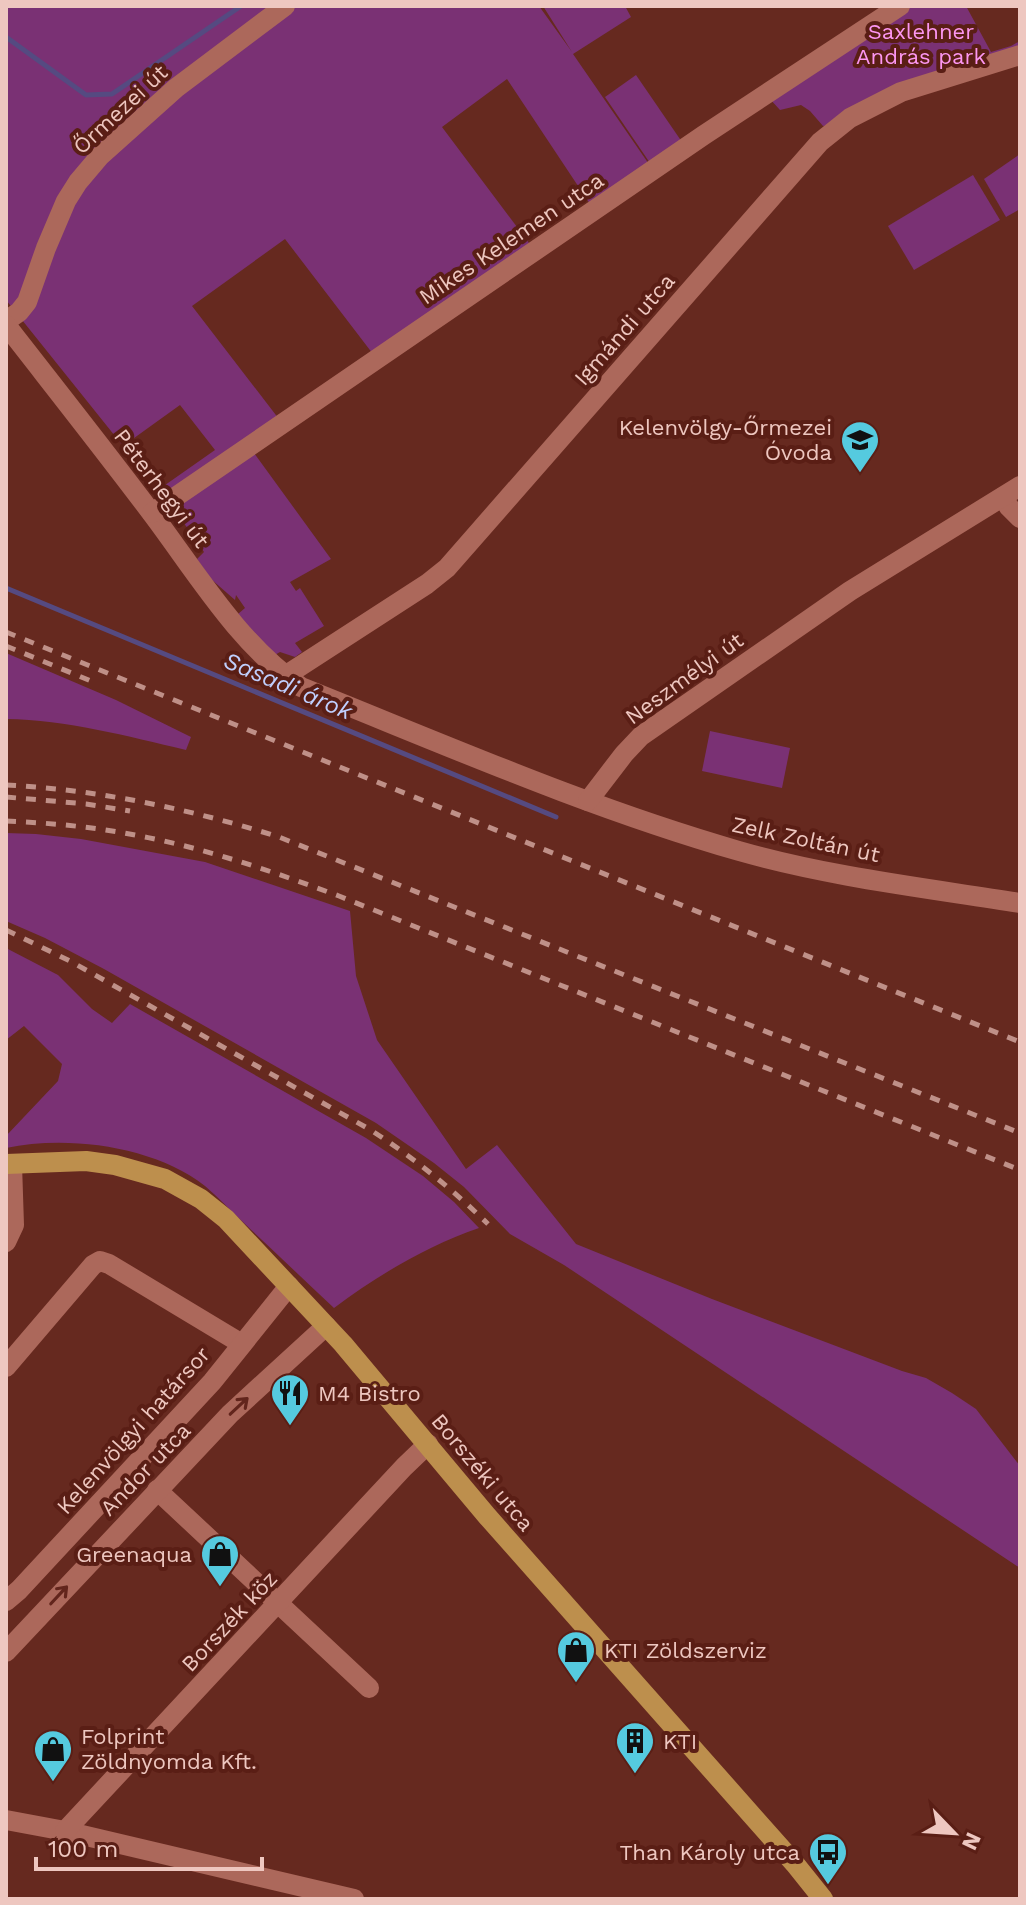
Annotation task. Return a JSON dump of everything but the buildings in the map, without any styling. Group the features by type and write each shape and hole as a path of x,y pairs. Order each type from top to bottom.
{"main road":[{"name":"Borszéki utca","path":"9,1164 86,1161 115,1165 165,1179 201,1199 226,1219 326,1326 479,1507 823,1899"}],"street":[{"name":"Őrmezei út","path":"6,323 27,302 66,201 100,156 176,88 285,6"},
{"name":"Mikes Kelemen utca","path":"152,513 704,135 900,6"},
{"name":"Igmándi utca","path":"285,676 447,568 820,142 850,118 901,92 1020,55"},
{"name":"Péterhegyi út","path":"6,323 222,608 285,676"},
{"path":"1011,491 1009,507 1020,518"},
{"name":"Neszmélyi út","path":"588,801 641,736 850,591 1011,491"},
{"path":"285,676 301,687 588,801"},
{"name":"Zelk Zoltán út","path":"588,801 662,828 743,852 825,871 1020,903"},
{"path":"6,1242 14,1225 9,1164"},
{"path":"6,1367 93,1265 100,1261 242,1344"},
{"name":"Kelenvölgyi határsor","path":"6,1601 212,1382 289,1286"},
{"name":"Andor utca","path":"6,1652 230,1414 326,1326"},
{"name":"Borszék köz","path":"65,1831 428,1444"},
{"path":"157,1490 369,1688"},
{"path":"6,1820 354,1899"}],"green space":[{"path":"6,6 539,6 572,52 543,6 625,6 631,17 573,54 653,170 594,210 507,79 442,127 535,251 376,358 285,239 192,306 282,423 249,446 331,559 290,582 296,591 300,588 324,626 295,643 302,652 295,657 280,652 273,656 238,614 245,608 236,595 235,600 211,579 197,559 204,552 158,490 215,450 180,405 123,446 6,300"},
{"name":"Saxlehner András park","path":"909,6 966,6 991,52 1020,41 1020,50 832,125 823,126 801,105 780,110 769,98"},
{"path":"636,75 682,142 650,163 605,97"},
{"path":"1020,154 1020,209 1006,217 984,179"},
{"path":"973,175 1000,220 914,270 888,226"},
{"path":"6,653 116,700 191,737 186,750 74,726 6,719"},
{"path":"710,731 790,748 782,788 702,771"},
{"path":"6,833 81,839 205,862 350,911 356,976 377,1040 466,1169 497,1145 576,1244 712,1299 926,1378 976,1409 1020,1466 1020,1568 564,1265 510,1234 464,1187 376,1123 104,969 6,921"},
{"path":"6,948 58,975 92,1009 112,1023 130,1004 366,1138 423,1176 479,1228 404,1262 334,1308 205,1186 184,1172 161,1161 110,1147 56,1143 6,1148 6,1136 58,1081 62,1064 24,1026 6,1040"}],"waterway":[{"path":"6,37 86,95 112,94 241,6"},
{"name":"Sasadi árok","path":"6,588 556,817"}],"railway":[{"path":"6,632 1020,1042"},
{"path":"6,646 91,681"},
{"path":"6,785 76,791 144,802 279,837 1020,1133"},
{"path":"6,797 130,811"},
{"path":"6,821 107,830 165,841 290,878 1020,1170"},
{"path":"6,930 70,961 369,1129 431,1174 488,1224"}],"place":[{"name":"Kelenvölgy-Őrmezei Óvoda","path":"860,474"},
{"name":"M4 Bistro","path":"290,1427"},
{"name":"Greenaqua","path":"220,1588"},
{"name":"KTI Zöldszerviz","path":"576,1684"},
{"name":"KTI","path":"635,1775"},
{"name":"Folprint Zöldnyomda Kft.","path":"53,1783"},
{"name":"Than Károly utca","path":"828,1886"}]}
